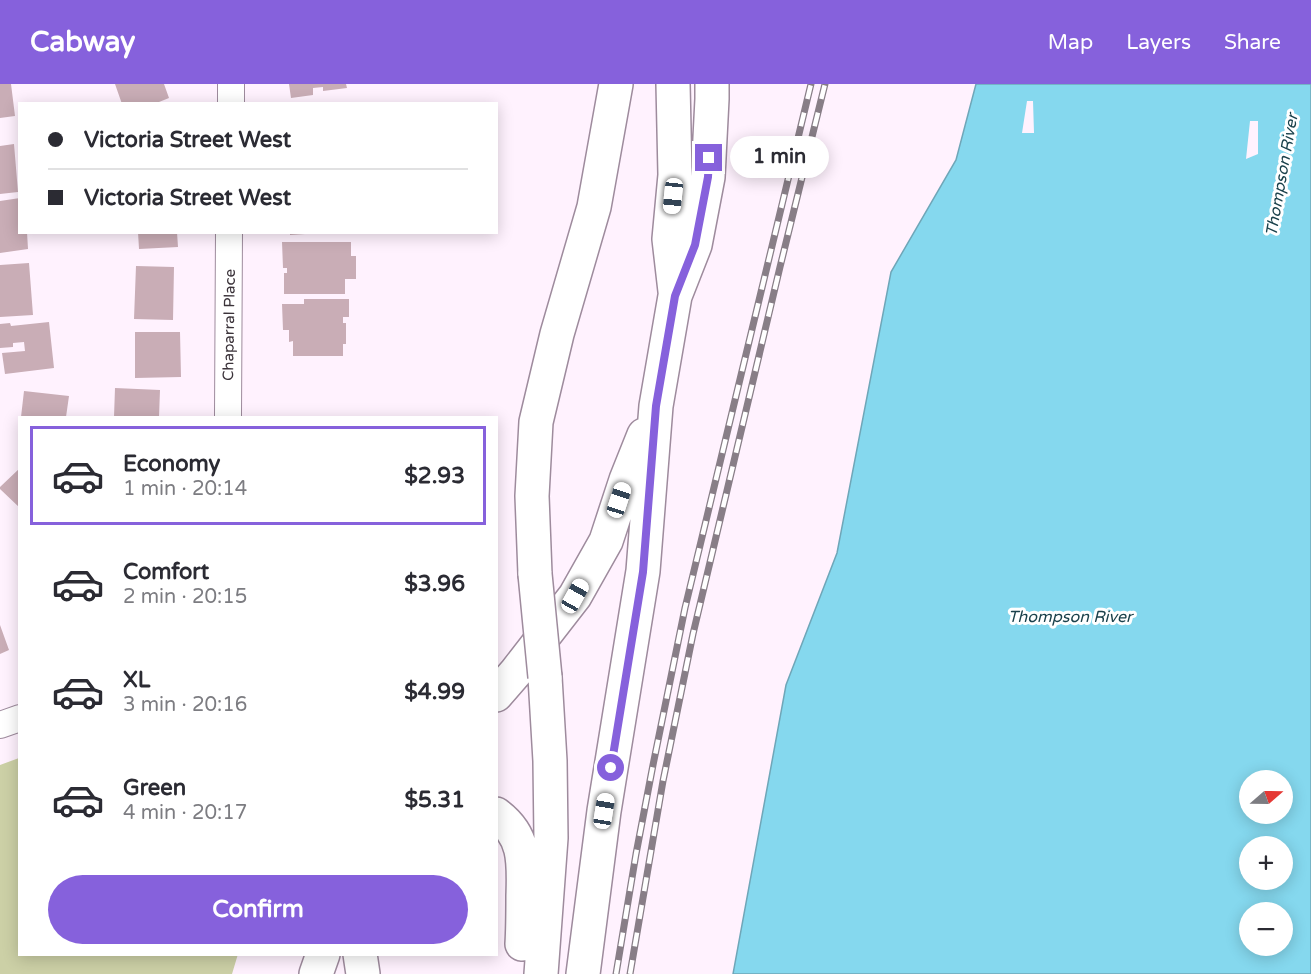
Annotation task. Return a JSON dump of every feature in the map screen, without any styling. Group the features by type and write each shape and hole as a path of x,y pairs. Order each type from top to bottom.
{"main road":[{"path":"541,974 551,838 550,761 535,574 532,496 536,422 557,334 594,207 616,84"},
{"path":"673,84 675,175 669,239 675,296"},
{"path":"583,974 604,811 643,572 656,406 675,296 695,245 708,177 712,84"},
{"path":"498,693 575,596 606,540 626,480 656,406"},
{"path":"498,816 517,838 524,861 522,951 526,974"},
{"path":"316,974 322,956"},
{"path":"360,956 363,974"}],"street":[{"path":"231,84 231,102"},
{"name":"Chaparral Place","path":"228,416 230,234"},
{"path":"0,725 18,719"}],"green space":[{"path":"18,758 18,956 237,956 232,974 0,974 0,765"}],"water":[{"name":"Thompson River","path":"976,84 1311,84 1311,974 733,974 786,685 837,553 891,272 956,160"}],"pier":[{"path":"1027,101 1033,101 1034,133 1022,133"},
{"path":"1250,121 1258,121 1258,154 1246,159"}],"building":[{"path":"0,84 11,84 15,116 0,118"},
{"path":"115,84 164,84 169,98 159,102 121,102"},
{"path":"289,84 346,84 347,88 323,91 323,87 313,88 313,95 291,98"},
{"path":"14,144 18,192 0,194 0,146"},
{"path":"18,198 18,234 27,234 28,249 0,253 0,201"},
{"path":"138,234 177,234 178,247 139,249"},
{"path":"282,242 351,242 351,256 356,256 356,279 345,279 345,294 284,294 284,273 287,273 287,268 283,268"},
{"path":"29,263 33,315 0,317 0,265"},
{"path":"136,266 174,267 173,320 134,319"},
{"path":"304,299 349,299 349,317 343,317 343,323 346,323 346,344 343,344 343,356 293,356 293,341 289,342 289,330 283,330 282,304 304,304"},
{"path":"49,322 54,368 5,374 2,353 25,351 24,342 13,343 13,347 0,348 0,324 10,323 11,326"},
{"path":"135,332 180,332 181,377 135,378"},
{"path":"115,388 160,390 159,416 114,416"},
{"path":"24,391 69,396 66,416 21,416"},
{"path":"18,470 18,506 0,489"},
{"path":"0,625 9,650 0,654"}],"railway":[{"path":"616,974 636,854 685,608 811,84"},
{"path":"630,974 663,781 693,634 825,84"}],"route":[{"path":"611,768 643,572 656,406 675,296 695,245 708,177 709,158"}]}
